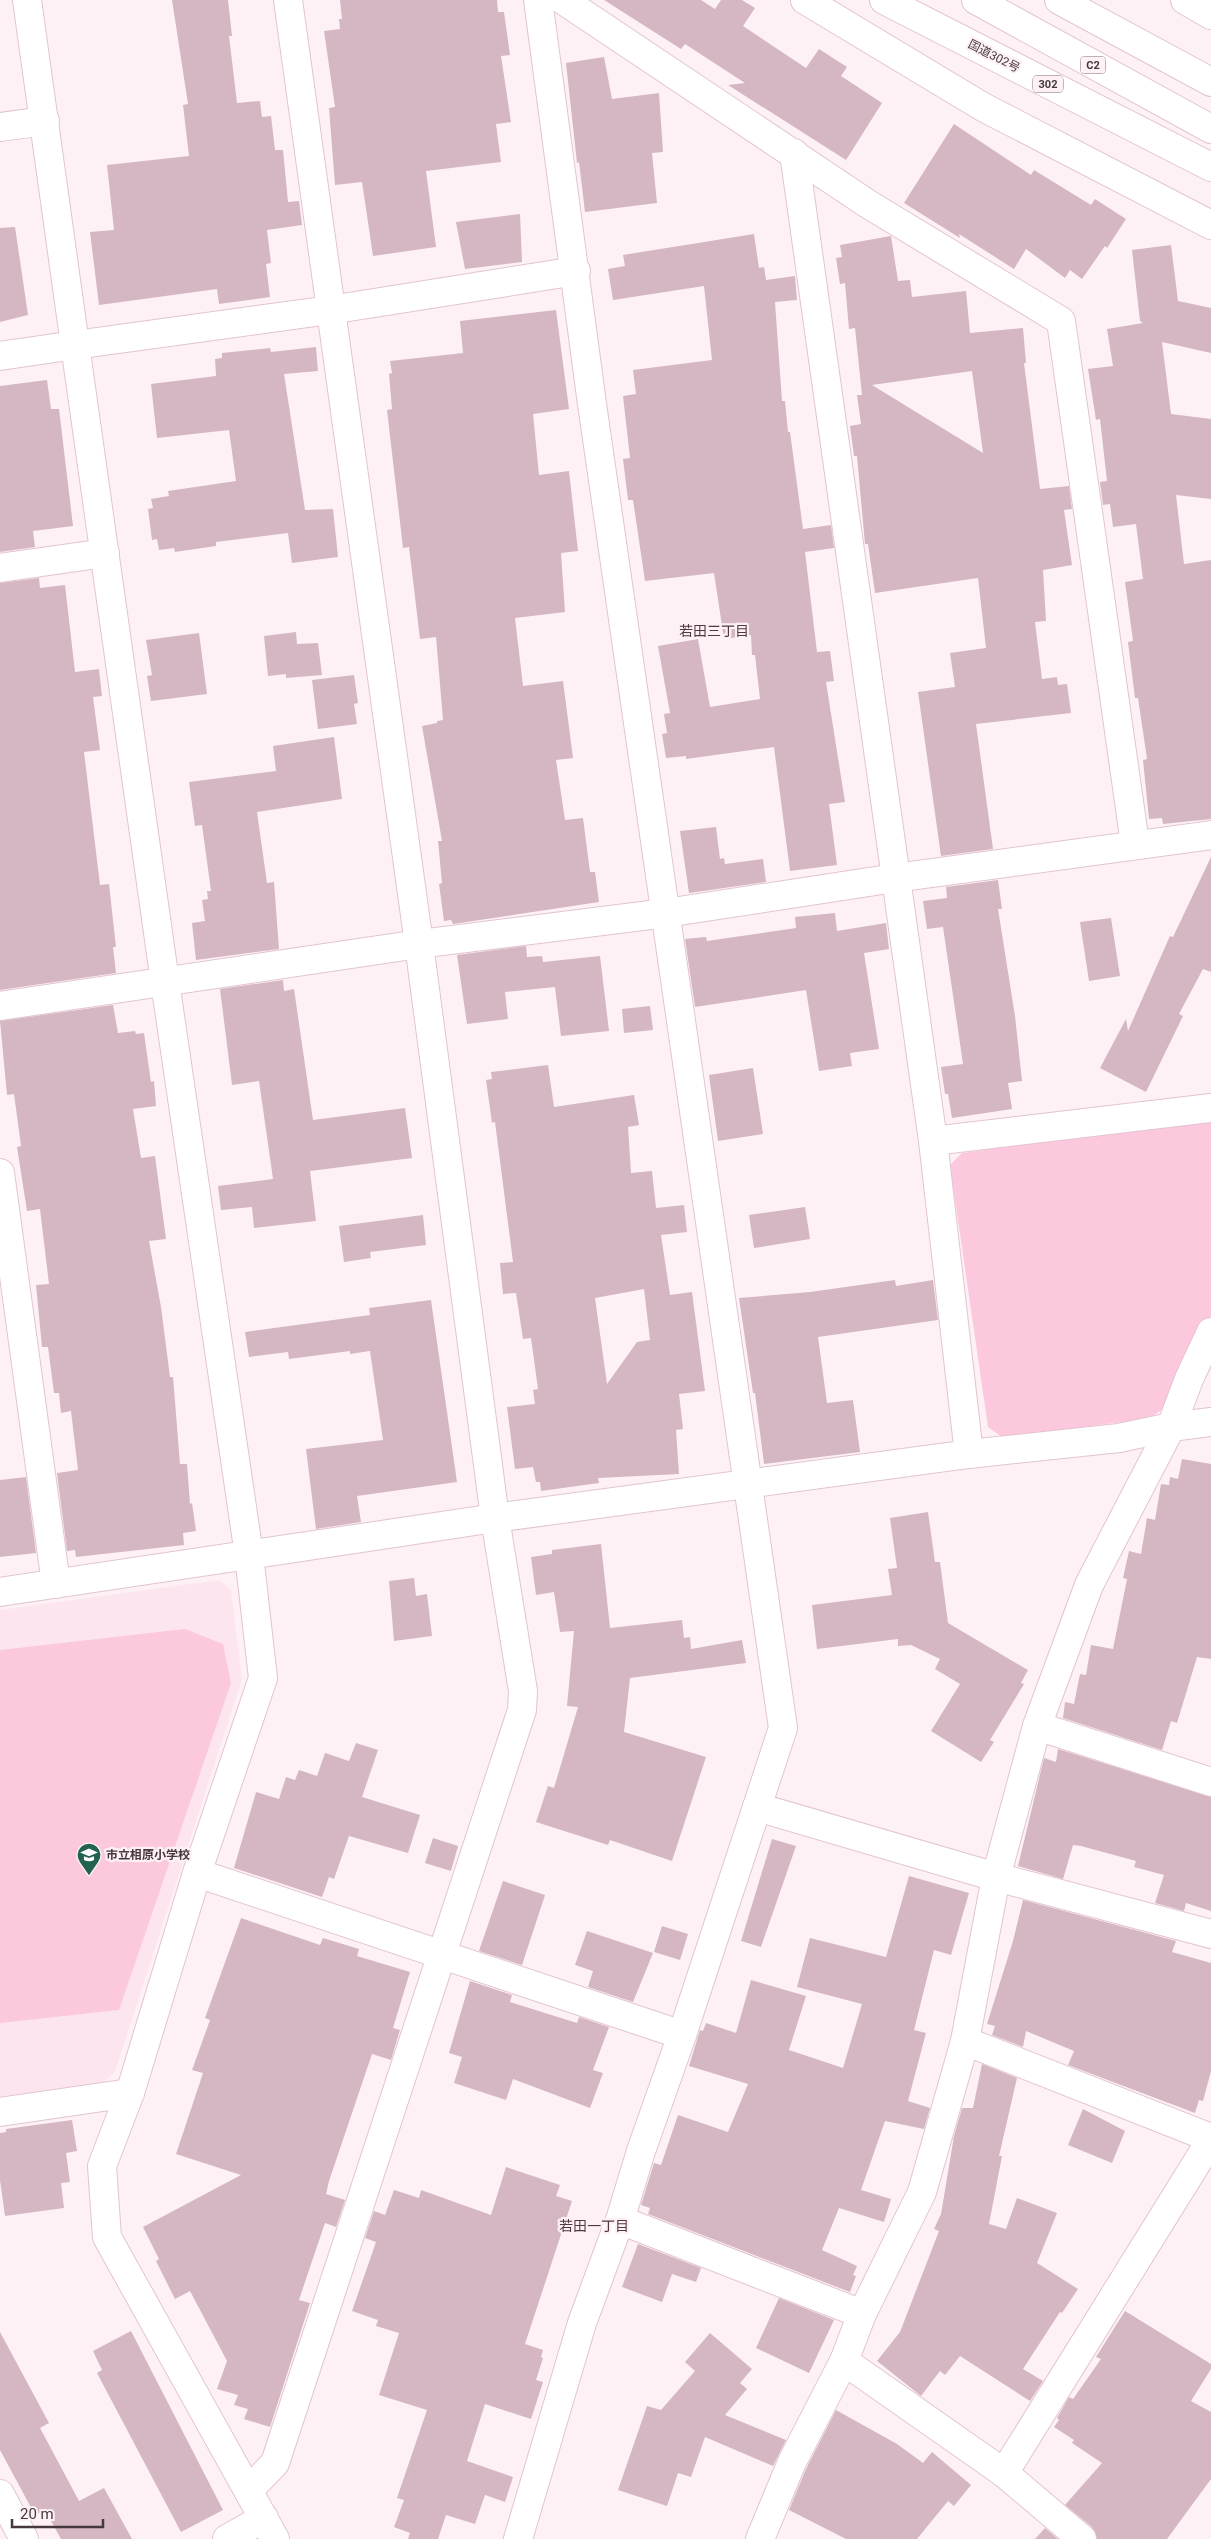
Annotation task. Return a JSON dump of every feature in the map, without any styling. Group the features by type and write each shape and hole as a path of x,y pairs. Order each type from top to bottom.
{"main road":[{"path":"27,0 164,982 249,1555 263,1678 197,1873 130,2093 102,2166 107,2238 269,2528 227,2539"},
{"path":"249,2490 275,2463 522,1710 523,1691 495,1518 419,944 288,0"},
{"path":"518,2539 582,2323 620,2220 641,2151 682,2035 783,1728 746,1483 594,414 538,0"},
{"path":"562,0 868,204 1061,321 1135,844"},
{"path":"805,0 983,107 1211,225"},
{"name":"国道302号","path":"884,0 1211,167"},
{"name":"C2","path":"976,0 1211,129"},
{"path":"1059,0 1211,82"},
{"path":"1185,0 1211,15"},
{"path":"0,127 44,121"},
{"path":"794,153 933,1141 969,1454"},
{"path":"0,356 330,310 576,271"},
{"path":"0,568 105,553"},
{"path":"0,1006 419,944 666,913 895,878 1211,835"},
{"path":"933,1141 1211,1108"},
{"path":"0,1173 56,1584"},
{"path":"760,2539 792,2462 844,2361 862,2314 922,2192 965,2041 996,1877 1037,1726 1089,1585 1171,1427 1189,1379 1211,1332"},
{"path":"0,1592 495,1518 969,1454 1119,1438 1171,1427 1211,1422"},
{"path":"1037,1726 1211,1782"},
{"path":"757,1807 996,1877 1211,1934"},
{"path":"197,1873 682,2035"},
{"path":"965,2041 1211,2139 1004,2473"},
{"path":"0,2112 130,2093"},
{"path":"620,2220 862,2314"},
{"path":"844,2361 1004,2473 1082,2539"},
{"path":"0,2494 24,2539"}],"shaded area":[{"path":"1211,1118 1211,1317 1170,1404 1153,1416 1136,1420 1003,1438 988,1427 950,1165 962,1153"},
{"name":"市立相原小学校","path":"219,1580 231,1590 242,1679 115,2072 101,2084 0,2099 0,1610"},
{"name":"市立相原小学校","path":"185,1629 223,1644 231,1683 119,2010 0,2023 0,1650"}],"building":[{"path":"172,0 228,0 232,36 229,36 237,103 260,101 262,117 271,116 275,150 283,150 288,202 299,201 302,225 267,230 271,263 266,264 270,297 219,304 217,289 99,305 90,232 114,230 107,165 189,156 183,105 188,104"},
{"path":"340,0 497,0 498,12 504,12 510,55 501,56 511,122 496,124 501,162 426,171 436,247 373,256 362,182 335,185 329,108 335,107 324,31 340,29 339,19 342,19"},
{"path":"604,0 701,0 715,9 721,0 742,0 755,8 743,26 806,68 819,49 847,67 841,76 882,103 846,160 728,85 745,83 685,44 681,49"},
{"path":"604,57 612,99 659,93 663,152 652,153 657,203 585,212 579,162 577,163 566,63"},
{"path":"954,124 1031,175 1034,170 1091,205 1095,199 1126,219 1107,248 1105,246 1082,279 1070,270 1065,278 1026,249 1014,269 959,234 960,238 904,203"},
{"path":"520,214 522,262 465,269 456,222"},
{"path":"15,227 28,315 0,322 0,228"},
{"path":"754,234 759,268 764,267 766,280 795,276 797,300 775,302 782,401 785,401 803,529 831,525 834,548 805,552 817,652 830,651 834,681 826,682 845,802 829,804 837,865 790,871 774,747 686,759 686,756 666,758 662,734 667,733 664,714 670,713 658,646 698,639 710,707 760,699 755,655 752,655 751,635 724,639 714,573 645,581 633,500 628,500 623,459 630,458 623,396 636,394 633,370 712,360 704,286 613,300 608,269 625,266 623,255"},
{"path":"891,236 898,281 910,280 912,297 966,291 970,333 1023,328 1026,363 1024,363 1040,489 1069,486 1072,509 1064,510 1072,565 1043,570 1046,621 1035,622 1042,679 1057,677 1058,685 1067,684 1071,713 976,724 993,849 941,856 918,692 955,687 950,653 986,648 978,578 875,593 868,544 865,544 857,456 854,456 850,426 861,424 857,395 862,395 855,328 849,329 845,283 840,284 836,258 842,257 840,245","holes":["972,371 983,453 872,385"]},
{"path":"1171,245 1178,301 1211,308 1211,353 1162,342 1171,414 1211,419 1211,499 1176,495 1184,564 1211,560 1211,819 1163,824 1162,818 1149,819 1143,760 1147,759 1138,698 1135,698 1128,642 1133,641 1125,582 1143,579 1136,524 1113,527 1110,504 1103,505 1100,482 1107,481 1100,419 1096,420 1088,369 1113,366 1107,329 1143,323 1140,321 1132,250"},
{"path":"556,310 569,409 533,414 539,475 569,471 578,551 561,553 565,612 515,618 523,686 563,681 573,758 556,760 565,820 583,818 590,872 595,872 599,902 453,924 451,920 444,921 439,884 442,883 438,841 442,841 422,726 443,720 436,637 420,639 409,547 403,548 387,410 392,409 389,374 392,373 390,361 463,353 460,321"},
{"path":"316,347 318,371 284,374 305,510 333,509 338,557 292,563 288,533 216,542 216,546 175,552 174,548 159,550 157,539 152,540 148,509 153,508 151,499 169,496 168,491 236,481 229,430 157,438 151,384 216,376 215,359 222,358 222,353 270,348 271,352"},
{"path":"47,380 51,409 59,409 73,526 33,531 35,547 0,552 0,386"},
{"path":"39,578 40,588 65,585 75,672 99,669 102,696 93,697 100,750 84,752 100,885 109,884 116,947 113,947 116,973 0,990 0,583"},
{"path":"296,632 297,644 318,643 322,675 286,678 286,674 268,676 264,636"},
{"path":"199,633 207,694 151,701 147,676 152,675 146,640"},
{"path":"354,675 358,703 354,704 357,724 318,729 312,680"},
{"path":"334,737 342,799 257,812 267,883 274,882 279,949 196,960 192,923 205,921 202,900 208,899 207,891 211,891 202,825 195,826 189,782 276,771 273,746"},
{"path":"716,827 720,859 724,858 725,864 763,859 766,882 689,893 680,831"},
{"path":"1211,857 1211,972 1203,969 1179,1014 1183,1016 1146,1092 1100,1068 1126,1019 1128,1031 1170,936 1173,937"},
{"path":"998,880 1002,909 998,909 1015,1016 1022,1081 1008,1083 1012,1109 952,1118 948,1094 945,1094 941,1067 963,1064 943,927 927,929 923,901 947,898 946,887"},
{"path":"835,913 837,931 886,923 889,949 864,953 879,1049 850,1053 852,1066 819,1071 806,990 695,1007 685,939 706,937 707,941 796,928 795,917"},
{"path":"1111,918 1120,976 1089,981 1080,922"},
{"path":"526,946 527,957 542,956 543,962 600,956 609,1031 561,1036 555,987 505,992 508,1019 467,1024 457,955"},
{"path":"283,980 284,991 294,989 313,1120 405,1108 412,1158 310,1171 316,1221 254,1228 252,1207 221,1210 218,1186 273,1179 259,1081 232,1085 220,989"},
{"path":"113,1005 118,1033 135,1031 136,1034 144,1033 151,1082 154,1081 156,1106 133,1109 141,1158 155,1156 166,1239 149,1241 161,1307 170,1377 173,1377 180,1464 187,1464 190,1504 192,1503 196,1531 183,1533 184,1545 76,1557 75,1550 67,1551 57,1473 78,1470 71,1411 61,1413 59,1393 54,1393 48,1347 42,1347 36,1285 49,1284 40,1209 27,1211 17,1147 21,1146 14,1094 7,1095 0,1021"},
{"path":"650,1006 653,1030 624,1033 622,1009"},
{"path":"548,1065 554,1107 634,1095 639,1125 628,1127 631,1173 652,1171 656,1208 684,1205 687,1232 661,1235 670,1295 692,1292 705,1391 679,1394 683,1429 676,1430 679,1474 598,1478 599,1483 541,1491 540,1482 536,1482 533,1467 515,1469 507,1407 535,1404 533,1390 538,1389 531,1338 523,1339 516,1293 503,1294 500,1263 513,1262 495,1122 492,1123 486,1080 492,1079 491,1072","holes":["644,1289 650,1340 637,1342 607,1384 595,1298"]},
{"path":"753,1068 763,1134 718,1141 709,1075"},
{"path":"805,1207 810,1239 754,1248 749,1215"},
{"path":"423,1215 426,1245 370,1252 371,1258 344,1262 339,1226"},
{"path":"895,1280 896,1286 933,1280 938,1320 818,1337 827,1403 853,1400 860,1452 764,1464 755,1393 753,1393 739,1298 810,1292"},
{"path":"431,1300 457,1482 357,1496 361,1522 316,1529 306,1449 383,1440 370,1351 350,1354 350,1351 289,1359 288,1352 249,1357 245,1332 370,1315 369,1308"},
{"path":"1182,1459 1211,1464 1211,1659 1197,1657 1177,1723 1171,1721 1162,1750 1063,1718 1065,1702 1074,1704 1080,1674 1086,1675 1091,1645 1113,1649 1127,1579 1123,1578 1129,1551 1141,1554 1147,1518 1155,1520 1161,1484 1169,1485 1170,1477 1178,1479"},
{"path":"26,1477 36,1553 0,1557 0,1480"},
{"path":"928,1512 935,1562 940,1562 948,1623 1028,1670 1021,1683 1024,1684 990,1740 994,1742 981,1762 931,1731 960,1684 935,1669 940,1659 911,1645 898,1646 898,1639 817,1649 812,1605 892,1595 888,1569 897,1568 890,1518"},
{"path":"601,1544 610,1628 682,1620 684,1638 690,1637 691,1649 742,1640 746,1663 630,1678 624,1732 706,1757 672,1861 610,1840 608,1845 536,1822 548,1786 554,1788 578,1707 567,1706 574,1631 560,1632 554,1592 536,1595 531,1557 552,1554 552,1550"},
{"path":"414,1578 416,1596 427,1594 432,1636 394,1641 389,1581"},
{"path":"356,1743 378,1750 362,1797 420,1815 408,1853 349,1836 334,1879 329,1877 322,1897 234,1868 256,1792 279,1799 286,1777 295,1780 299,1770 317,1776 325,1753 349,1761"},
{"path":"1058,1749 1211,1797 1211,1911 1186,1903 1184,1911 1155,1903 1164,1875 1134,1867 1136,1861 1081,1846 1073,1845 1063,1879 1018,1866 1044,1758 1056,1762"},
{"path":"433,1838 458,1846 451,1871 425,1863"},
{"path":"772,1839 796,1846 761,1947 741,1941"},
{"path":"909,1876 969,1893 951,1955 934,1950 914,2030 926,2033 908,2101 930,2108 924,2129 885,2121 861,2190 891,2199 884,2222 839,2208 822,2250 857,2266 853,2275 856,2276 850,2292 648,2214 650,2208 641,2205 654,2163 661,2165 678,2115 728,2132 748,2084 689,2066 700,2030 703,2031 706,2023 736,2033 751,1980 806,1996 789,2050 843,2068 862,2004 797,1987 810,1938 886,1957"},
{"path":"503,1881 545,1895 522,1965 479,1951"},
{"path":"1023,1900 1176,1941 1172,1952 1211,1963 1211,2071 1203,2101 1199,2100 1195,2113 1068,2065 1074,2051 1026,2031 1023,2047 992,2035 995,2026 987,2024 1013,1941"},
{"path":"241,1918 320,1945 323,1938 359,1949 357,1956 410,1972 393,2028 400,2030 391,2060 372,2054 329,2181 326,2194 345,2200 336,2227 325,2223 299,2300 310,2303 270,2427 244,2419 248,2409 234,2405 238,2395 217,2389 227,2361 190,2291 175,2299 156,2261 159,2259 143,2227 241,2175 176,2154 203,2073 192,2070 210,2020 205,2018"},
{"path":"662,1926 688,1934 680,1960 654,1952"},
{"path":"587,1931 653,1953 633,2002 588,1987 593,1971 575,1965"},
{"path":"470,1981 512,1995 510,2002 577,2023 579,2017 609,2027 593,2070 603,2073 590,2108 513,2079 506,2100 454,2083 462,2057 449,2053"},
{"path":"982,2064 1017,2078 999,2156 1002,2156 989,2224 1006,2229 1017,2198 1057,2213 1037,2263 1078,2289 1062,2313 1060,2312 1023,2369 1043,2381 1030,2401 960,2356 945,2375 940,2371 921,2396 877,2361 900,2332 939,2231 934,2229 941,2214 954,2136 962,2108 973,2108"},
{"path":"1083,2109 1125,2131 1112,2163 1068,2145"},
{"path":"72,2120 77,2151 66,2153 70,2182 61,2183 64,2208 5,2216 0,2180 0,2133 6,2132 6,2129"},
{"path":"506,2167 560,2185 556,2196 572,2201 525,2344 543,2350 541,2357 543,2358 536,2380 543,2382 531,2419 485,2404 467,2461 513,2477 505,2502 485,2495 475,2524 446,2515 438,2539 408,2539 410,2533 394,2527 404,2500 397,2498 427,2410 379,2395 399,2333 376,2326 378,2320 352,2311 376,2242 365,2238 374,2211 385,2215 394,2190 419,2198 421,2190 491,2215"},
{"path":"638,2244 701,2268 696,2282 672,2274 662,2302 622,2287"},
{"path":"779,2298 834,2320 809,2373 756,2348"},
{"path":"1125,2311 1211,2364 1211,2369 1191,2401 1211,2412 1211,2479 1167,2539 1097,2539 1092,2527 1065,2505 1102,2463 1072,2443 1074,2440 1054,2427 1069,2397 1073,2399 1101,2359 1096,2357"},
{"path":"131,2331 223,2510 181,2532 97,2373 102,2370 93,2351"},
{"path":"0,2332 49,2423 40,2428 79,2501 104,2488 132,2539 61,2539 45,2510 35,2515 0,2450"},
{"path":"710,2333 752,2369 740,2383 747,2389 725,2415 786,2440 773,2466 705,2437 691,2477 678,2473 667,2506 618,2490 647,2406 661,2410 695,2371 685,2362"},
{"path":"836,2410 897,2444 923,2463 932,2452 971,2485 954,2506 948,2501 917,2539 846,2539 789,2510 806,2469"},
{"path":"1045,2528 1058,2539 1035,2539"}],"place":[{"name":"市立相原小学校","path":"89,1876"}],"district":[{"name":"若田三丁目","path":"714,631"},
{"name":"若田一丁目","path":"594,2226"}]}
